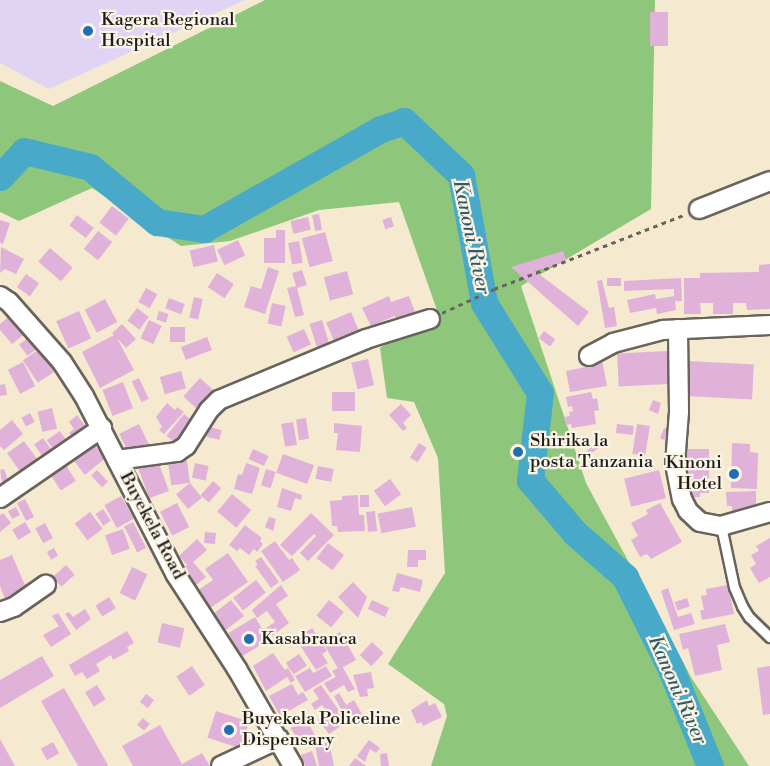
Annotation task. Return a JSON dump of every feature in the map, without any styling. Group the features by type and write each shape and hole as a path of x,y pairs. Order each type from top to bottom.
{"street":[{"path":"699,209 770,181"},
{"name":"Buyekela Road","path":"0,296 9,302 62,362 102,428 176,575 279,739 293,766"},
{"path":"117,460 177,452 186,446 209,410 219,400 366,339 430,319"},
{"path":"589,356 613,343 678,329 770,325"},
{"path":"678,329 679,412 675,464 677,479 688,511 700,522 721,526 770,512"},
{"path":"0,498 102,428"},
{"path":"0,612 14,607 46,585"},
{"path":"221,766 279,739"}],"lane":[{"path":"721,526 735,587 742,606 749,617 770,638"}],"path":[{"path":"430,319 494,289 699,209"}],"shaded area":[{"name":"Kagera Regional Hospital","path":"0,0 245,0 49,89 0,63"}],"green space":[{"path":"265,0 655,0 651,209 521,286 586,483 691,677 749,766 431,766 447,716 444,704 388,664 445,573 438,458 414,402 387,398 380,348 438,313 399,202 319,210 230,241 181,246 92,188 19,221 0,212 0,81 53,106"}],"building":[{"path":"650,12 668,12 668,46 650,46"},
{"path":"112,206 129,219 116,235 99,223"},
{"path":"319,214 322,230 315,231 312,215"},
{"path":"77,215 94,228 86,238 69,225"},
{"path":"308,217 311,230 293,234 290,221"},
{"path":"391,217 394,227 385,229 382,220"},
{"path":"0,220 10,223 3,244 0,243"},
{"path":"276,230 285,230 285,263 264,263 264,238 276,238"},
{"path":"98,231 112,242 98,260 84,249"},
{"path":"325,232 333,261 310,267 302,238"},
{"path":"238,240 245,255 224,265 217,250"},
{"path":"299,241 303,263 292,265 288,243"},
{"path":"214,245 218,262 193,267 190,251"},
{"path":"1,247 24,259 16,274 5,269 0,273"},
{"path":"50,248 73,268 61,281 38,262"},
{"path":"563,251 567,261 535,271 589,312 578,326 511,267"},
{"path":"770,264 770,309 747,310 746,303 733,303 733,314 713,314 713,303 700,303 701,314 684,314 684,278 700,278 700,273 759,272 759,265"},
{"path":"268,267 279,271 265,314 244,307 251,286 261,289"},
{"path":"302,270 307,285 297,288 304,315 295,317 287,288 296,286 292,273"},
{"path":"347,271 353,294 330,300 324,277"},
{"path":"217,273 234,284 225,298 208,287"},
{"path":"26,274 39,283 30,296 17,287"},
{"path":"607,278 621,278 621,286 607,286"},
{"path":"681,278 682,301 675,301 676,310 657,314 656,308 630,313 627,300 655,294 656,299 674,296 674,289 624,291 624,281"},
{"path":"602,280 609,308 614,307 617,326 605,328 597,281"},
{"path":"146,288 157,294 150,308 138,302"},
{"path":"389,296 391,302 409,296 417,317 397,324 395,316 371,326 362,308"},
{"path":"194,297 203,299 198,319 189,317"},
{"path":"169,298 185,304 181,314 165,308"},
{"path":"105,299 117,322 97,333 85,310"},
{"path":"272,303 286,306 281,326 268,324"},
{"path":"137,308 149,317 139,330 127,321"},
{"path":"79,311 91,338 68,349 56,321"},
{"path":"159,311 169,314 166,323 156,320"},
{"path":"351,312 360,333 335,344 326,323"},
{"path":"12,314 27,332 12,344 0,330 0,324"},
{"path":"149,320 162,326 153,344 141,338"},
{"path":"322,320 329,343 317,347 310,324"},
{"path":"122,324 136,339 126,348 117,338 134,370 100,388 82,352 114,335 112,333"},
{"path":"170,327 185,327 185,342 170,342"},
{"path":"304,329 311,345 294,352 287,337"},
{"path":"544,331 555,339 550,347 539,338"},
{"path":"32,335 40,346 27,356 19,344"},
{"path":"207,337 212,350 186,360 181,347"},
{"path":"41,348 56,370 38,383 23,360"},
{"path":"667,351 669,384 619,387 617,354"},
{"path":"368,359 374,385 358,389 351,363"},
{"path":"602,360 607,386 570,392 566,371 591,366 590,362"},
{"path":"687,361 754,365 752,399 685,396"},
{"path":"23,362 35,386 20,394 8,370"},
{"path":"181,371 186,388 165,394 160,377"},
{"path":"139,378 149,399 141,402 132,381"},
{"path":"200,378 219,395 202,413 183,397"},
{"path":"123,382 133,408 112,416 102,390"},
{"path":"5,384 7,395 0,396 0,385"},
{"path":"332,392 355,392 355,411 332,411"},
{"path":"591,392 593,399 597,398 599,410 594,411 596,424 572,428 571,424 566,425 564,417 570,416 569,412 573,411 572,406 568,407 566,397"},
{"path":"653,400 661,403 658,414 649,410"},
{"path":"167,403 175,410 177,407 184,412 164,434 159,430 162,427 156,417"},
{"path":"401,404 411,415 403,423 407,428 403,431 389,415"},
{"path":"52,408 57,428 43,432 37,412"},
{"path":"30,413 35,422 26,427 21,418"},
{"path":"184,414 195,423 177,445 166,436"},
{"path":"77,415 89,431 76,441 69,433 74,429 69,422"},
{"path":"306,418 309,439 299,440 296,419"},
{"path":"12,420 23,434 4,450 0,446 0,430"},
{"path":"293,422 297,445 285,447 281,424"},
{"path":"334,423 362,426 360,452 336,450 338,433 334,433"},
{"path":"139,424 150,446 130,456 119,434"},
{"path":"617,424 634,426 633,435 616,433"},
{"path":"637,424 650,426 645,456 632,454"},
{"path":"209,427 222,430 219,440 207,437"},
{"path":"664,428 669,430 665,440 660,438"},
{"path":"60,431 70,446 57,455 47,440"},
{"path":"43,438 57,457 48,464 34,444"},
{"path":"24,441 37,459 20,471 7,453"},
{"path":"92,442 105,458 85,475 72,458"},
{"path":"419,443 427,448 418,462 410,457"},
{"path":"597,443 600,447 587,457 584,453"},
{"path":"732,443 750,444 750,452 758,453 757,489 731,488"},
{"path":"253,449 269,456 264,466 249,459"},
{"path":"686,449 709,449 709,493 700,493 700,497 686,497"},
{"path":"283,454 314,465 307,484 276,473"},
{"path":"158,461 169,491 149,498 138,468"},
{"path":"187,461 190,483 171,485 168,464"},
{"path":"195,463 209,466 206,481 192,478"},
{"path":"246,463 260,468 252,494 234,489 238,474 242,475"},
{"path":"65,464 76,481 61,491 50,474"},
{"path":"318,466 334,469 331,482 316,479"},
{"path":"4,469 8,480 2,482 0,470"},
{"path":"266,469 276,472 271,488 261,485"},
{"path":"97,470 108,482 102,487 91,475"},
{"path":"659,470 666,498 631,507 624,479"},
{"path":"390,479 401,494 385,506 374,491"},
{"path":"213,481 221,488 209,503 201,495"},
{"path":"190,483 202,498 188,509 176,494"},
{"path":"282,488 302,495 301,500 295,498 291,511 277,507"},
{"path":"756,491 756,507 752,508 752,511 732,511 732,506 727,506 726,492"},
{"path":"232,494 251,510 236,528 217,512"},
{"path":"358,495 359,515 364,515 365,531 338,532 337,526 332,526 330,501 342,500 342,496"},
{"path":"360,495 369,495 369,507 360,507"},
{"path":"121,496 134,519 117,528 104,505"},
{"path":"25,499 34,517 26,521 17,503"},
{"path":"177,503 189,527 172,536 160,512"},
{"path":"660,503 682,542 651,559 647,554 640,557 631,540 638,536 631,523 648,514 646,510"},
{"path":"16,507 20,515 12,519 8,511"},
{"path":"412,507 416,527 381,533 378,514"},
{"path":"103,509 111,521 103,526 96,514"},
{"path":"375,511 377,531 368,532 366,512"},
{"path":"90,512 103,529 87,540 75,523"},
{"path":"3,513 11,523 0,532 0,515"},
{"path":"311,513 334,535 308,561 300,553 316,536 314,534 292,556 280,545"},
{"path":"269,517 276,519 273,531 265,527"},
{"path":"25,522 31,532 18,540 12,530"},
{"path":"133,522 146,548 137,552 124,527"},
{"path":"45,523 53,538 43,543 35,528"},
{"path":"245,525 262,538 260,541 263,544 257,552 254,549 249,555 240,548 237,551 229,545"},
{"path":"123,529 130,549 112,555 105,535"},
{"path":"205,532 216,533 215,544 204,543"},
{"path":"770,538 770,577 759,583 750,568 756,564 751,555 759,551 756,546"},
{"path":"197,539 207,550 193,562 206,577 196,585 182,570 187,565 179,556"},
{"path":"275,541 289,560 292,558 300,570 283,582 261,551"},
{"path":"328,543 344,555 333,570 317,558"},
{"path":"54,548 58,556 51,560 47,552"},
{"path":"408,550 426,550 426,560 418,560 418,567 407,567"},
{"path":"228,553 248,582 203,613 191,595 213,580 205,569"},
{"path":"12,555 27,590 5,599 0,586 0,560"},
{"path":"261,557 279,582 271,588 255,566 258,565 255,561"},
{"path":"66,565 75,575 61,587 53,577"},
{"path":"132,567 147,574 135,600 120,593"},
{"path":"397,573 423,580 420,592 401,587 399,592 392,591"},
{"path":"256,580 266,593 243,610 233,598"},
{"path":"353,582 367,597 358,618 338,597"},
{"path":"281,585 288,596 276,604 289,623 272,636 266,628 275,622 267,611 257,618 252,610"},
{"path":"728,585 734,614 702,620 700,610 704,610 701,596 707,595 706,589"},
{"path":"668,588 678,617 691,613 695,624 674,630 661,591"},
{"path":"109,597 116,608 102,617 95,605"},
{"path":"687,598 690,607 677,611 675,602"},
{"path":"231,600 244,616 222,633 213,622 217,619 213,614"},
{"path":"329,600 344,612 331,628 316,616"},
{"path":"372,600 389,608 385,617 368,609"},
{"path":"85,609 91,619 76,630 65,614 69,612 73,617"},
{"path":"58,613 71,634 51,647 43,635 59,626 52,616"},
{"path":"255,617 269,640 242,656 228,633"},
{"path":"162,623 184,628 180,648 158,642"},
{"path":"725,624 730,642 717,645 722,670 695,676 688,648 683,650 679,634"},
{"path":"312,628 327,651 322,654 328,663 316,670 296,639"},
{"path":"127,631 134,643 127,647 129,651 113,660 111,655 96,664 100,671 87,679 82,672 75,676 69,665"},
{"path":"340,632 356,660 339,670 323,642"},
{"path":"372,642 384,653 371,666 360,655"},
{"path":"273,653 285,670 288,668 295,680 291,683 287,677 266,691 253,666"},
{"path":"299,654 307,666 294,675 286,663"},
{"path":"42,656 54,676 0,708 0,680"},
{"path":"192,666 205,685 189,696 176,677"},
{"path":"326,666 332,676 305,692 295,676 310,668 313,673"},
{"path":"342,666 355,689 348,692 344,685 330,693 324,683 336,677 332,671"},
{"path":"770,666 770,714 763,715 757,668"},
{"path":"371,672 374,688 367,689 368,696 360,697 353,675"},
{"path":"292,684 298,695 303,692 308,700 280,716 269,696"},
{"path":"97,685 106,700 94,707 85,692"},
{"path":"321,685 347,722 329,734 318,720 328,713 322,705 315,710 311,704 319,699 313,690"},
{"path":"64,688 107,766 78,766 41,701"},
{"path":"339,693 346,705 354,700 362,714 348,722 334,696"},
{"path":"146,694 154,700 148,708 140,702"},
{"path":"427,700 429,706 435,703 442,717 423,726 421,722 417,724 411,710"},
{"name":"Buyekela Policeline Dispensary","path":"216,711 249,722 241,748 207,738"},
{"path":"143,718 150,724 144,731 137,725"},
{"path":"305,719 315,735 301,744 291,728"},
{"path":"160,725 182,764 202,753 210,766 133,766 122,746"},
{"path":"0,739 15,766 0,766"},
{"path":"369,740 380,748 376,753 370,749 365,762 357,756"},
{"path":"53,742 59,753 47,760 41,749"},
{"path":"329,742 334,766 319,766 315,744"},
{"path":"312,751 317,766 305,766 301,755"},
{"path":"387,753 389,766 381,766 380,754"},
{"path":"355,758 366,766 349,766"}],"waterway":[{"name":"Kanoni River","path":"0,177 24,151 90,167 157,222 204,229 381,129 404,121 461,175 484,303 540,393 530,480 575,533 625,577 671,669 710,766"}],"place":[{"name":"Kagera Regional Hospital","path":"88,31"},
{"name":"Shirika la posta Tanzania","path":"518,452"},
{"name":"Kinoni Hotel","path":"734,474"},
{"name":"Kasabranca","path":"249,639"},
{"name":"Buyekela Policeline Dispensary","path":"229,730"}]}
